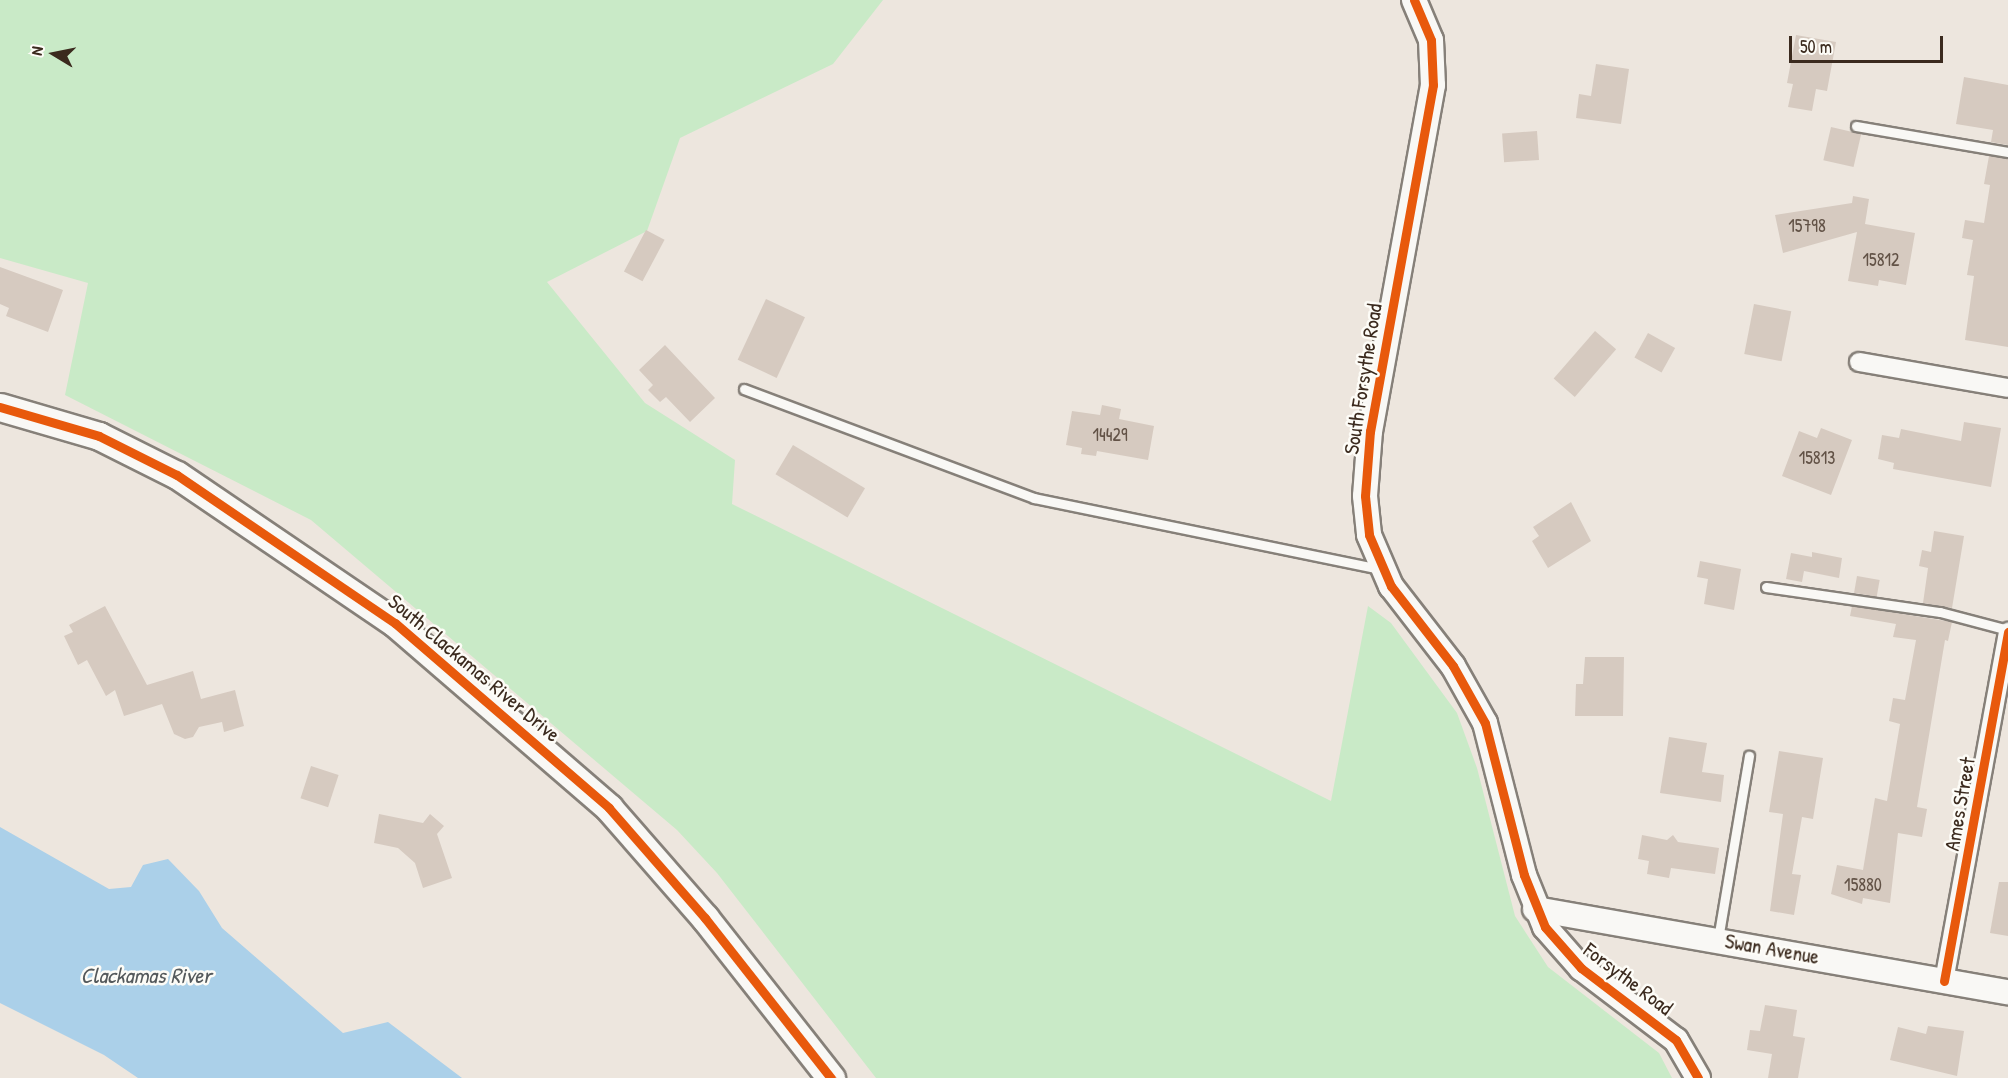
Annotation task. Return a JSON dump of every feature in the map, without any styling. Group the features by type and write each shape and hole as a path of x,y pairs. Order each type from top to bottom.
{"main road":[{"name":"South Clackamas River Drive","path":"0,407 99,436 177,475 395,623 609,808 705,918 831,1078"}],"street":[{"name":"South Forsythe Road","path":"1414,0 1430,31 1433,85 1367,457 1366,518 1383,570 1400,599 1453,666 1485,723 1535,909"},
{"path":"1858,362 2008,388"},
{"name":"Ames Street","path":"1944,981 2008,631"},
{"name":"Swan Avenue","path":"1535,909 1718,939 2008,992"},
{"name":"Forsythe Road","path":"1535,909 1567,955 1676,1040 1698,1078"}],"lane":[{"path":"1856,126 2008,152"},
{"path":"744,389 1050,502 1383,570"},
{"path":"1766,587 1940,612 2008,631"},
{"path":"1718,939 1749,756"}],"green space":[{"path":"0,0 883,0 833,64 680,138 647,231 547,282 645,403 735,460 732,504 1331,801 1368,606 1391,623 1457,713 1477,768 1515,916 1548,967 1659,1053 1672,1078 876,1078 717,873 677,830 311,520 65,395 88,283 0,258"}],"water":[{"name":"Clackamas River","path":"0,827 109,889 131,887 143,865 168,859 199,891 222,928 343,1033 388,1022 462,1078 138,1078 104,1055 0,1003"}],"building":[{"path":"1796,35 1836,42 1827,91 1816,89 1812,111 1788,107 1793,84 1787,83"},
{"path":"1596,64 1629,69 1621,124 1576,118 1579,94 1591,96"},
{"path":"1964,77 2008,85 2008,145 1991,142 1993,130 1956,124"},
{"path":"1831,127 1861,134 1854,167 1823,160"},
{"path":"1537,131 1539,160 1504,162 1502,133"},
{"path":"1989,156 2008,159 2008,347 1965,340 1974,276 1967,275 1973,240 1962,238 1965,220 1984,223 1990,185 1984,184"},
{"path":"1853,196 1869,199 1865,224 1915,233 1906,285 1879,280 1878,286 1848,281 1857,232 1783,253 1775,215 1852,203"},
{"path":"646,230 665,240 642,281 624,271"},
{"path":"0,267 63,290 48,332 6,316 9,308 0,304"},
{"path":"766,299 805,317 777,378 738,360"},
{"path":"1754,304 1791,311 1782,361 1744,354"},
{"path":"1595,331 1616,349 1575,397 1554,379"},
{"path":"1648,333 1675,348 1662,373 1634,357"},
{"path":"665,345 715,398 690,422 666,397 660,402 648,390 653,385 639,370"},
{"path":"1102,405 1121,409 1119,419 1154,426 1148,460 1097,451 1096,456 1081,454 1082,448 1066,445 1072,411 1100,415"},
{"path":"1964,422 2001,428 1991,487 1893,469 1894,463 1878,459 1882,435 1899,438 1901,429 1961,441"},
{"path":"1821,428 1852,440 1831,495 1782,476 1799,431 1817,438"},
{"path":"793,445 865,488 847,517 775,474"},
{"path":"1571,502 1591,541 1548,568 1532,541 1539,536 1533,527"},
{"path":"1934,531 1964,536 1952,608 1923,603 1928,568 1919,566 1922,550 1931,552"},
{"path":"1812,552 1842,558 1839,578 1804,571 1802,582 1786,579 1791,553 1812,557"},
{"path":"1700,561 1741,569 1734,610 1704,604 1708,579 1697,577"},
{"path":"1857,576 1880,580 1877,597 1854,593"},
{"path":"105,606 147,685 193,671 201,699 235,690 244,726 224,732 222,722 199,727 193,737 185,739 174,734 162,704 124,716 115,690 106,696 87,660 78,665 64,636 73,632 69,625"},
{"path":"1852,606 1952,622 1948,641 1945,640 1917,807 1927,809 1922,837 1898,833 1890,903 1863,898 1862,904 1831,894 1837,865 1863,870 1875,798 1887,801 1900,724 1889,721 1893,698 1905,700 1916,640 1893,637 1896,624 1850,616"},
{"path":"1585,657 1624,657 1623,716 1575,716 1576,684 1583,684"},
{"path":"1669,737 1707,743 1702,772 1724,775 1721,802 1660,793"},
{"path":"1779,751 1823,758 1813,819 1802,817 1792,874 1801,875 1794,915 1770,911 1783,814 1769,812"},
{"path":"311,766 339,775 328,807 300,798"},
{"path":"379,814 423,823 430,814 444,826 437,834 452,878 423,888 415,863 398,848 374,843"},
{"path":"1642,835 1667,840 1673,835 1678,842 1719,848 1715,874 1671,868 1669,878 1647,874 1649,861 1638,859"},
{"path":"1999,882 2008,882 2008,936 1990,933"},
{"path":"1765,1005 1797,1010 1793,1036 1805,1038 1798,1078 1768,1078 1772,1054 1747,1050 1750,1030 1760,1031"},
{"path":"1928,1026 1964,1031 1957,1076 1890,1060 1898,1027 1926,1034"}],"cycle path":[{"path":"1414,0 1431,40 1433,85 1370,431 1365,496 1369,535 1391,586 1453,666 1485,723 1524,875 1545,927 1581,968 1676,1040 1698,1078"},
{"path":"0,407 99,436 177,475 395,623 609,808 705,918 831,1078"},
{"path":"1944,981 2008,632"}]}
